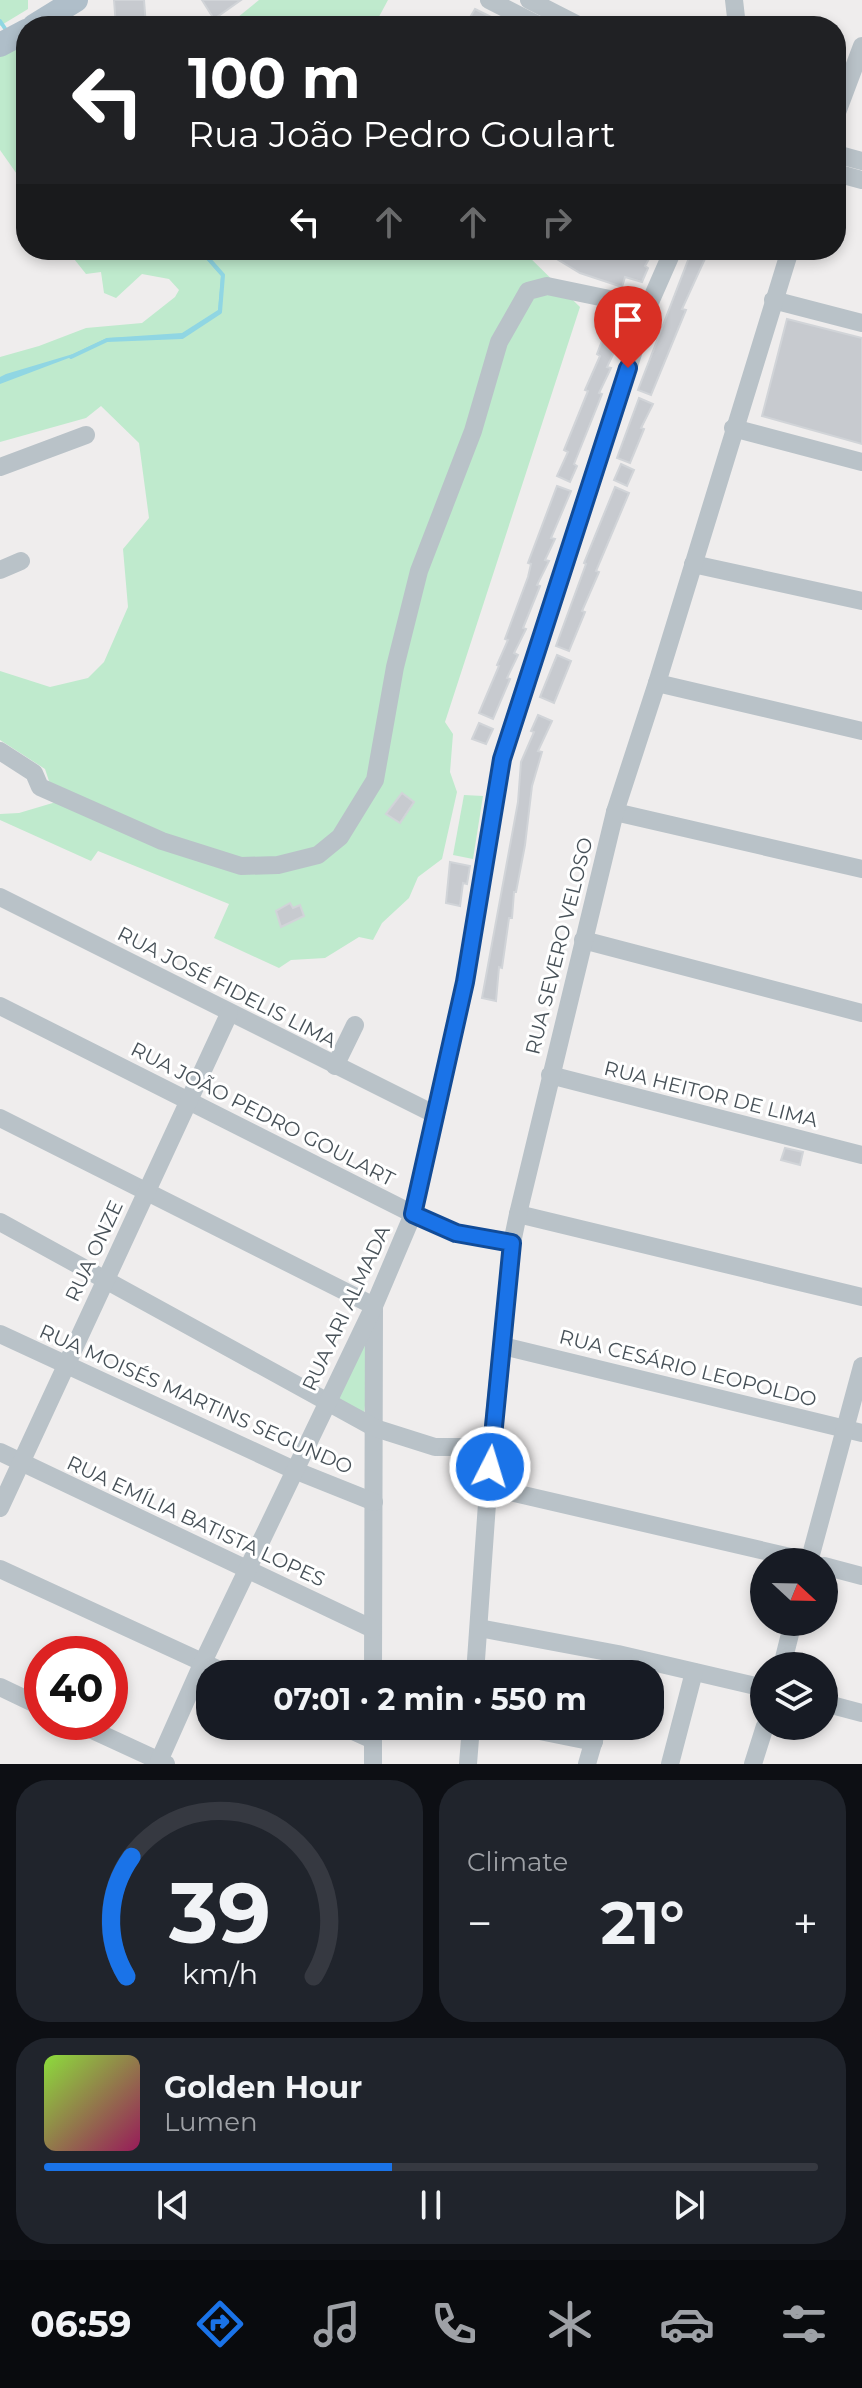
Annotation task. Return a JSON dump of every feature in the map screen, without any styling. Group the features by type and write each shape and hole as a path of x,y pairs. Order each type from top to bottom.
{"main road":[{"path":"44,16 59,0"},
{"path":"50,16 76,0"}],"street":[{"path":"489,0 520,16"},
{"path":"529,0 560,16"},
{"path":"846,88 862,46"},
{"name":"RUA ARI ALMADA","path":"204,1660 374,1306 413,1214 465,982 502,759 648,307 669,260"},
{"name":"RUA SEVERO VELOSO","path":"476,1660 491,1447 512,1243 518,1214 615,812 786,260"},
{"path":"0,751 34,773 40,787 162,841 241,866 278,865 318,855 340,837 375,780 395,667 419,571 473,431 499,342 528,291 547,286 648,307"},
{"path":"773,300 862,323"},
{"path":"733,428 862,462"},
{"path":"0,467 86,435"},
{"path":"0,570 21,561"},
{"path":"693,564 862,601"},
{"path":"657,683 862,731"},
{"path":"615,812 862,869"},
{"name":"RUA JOSÉ FIDELIS LIMA","path":"2,903 436,1115"},
{"path":"583,940 862,1013"},
{"name":"RUA JOÃO PEDRO GOULART","path":"0,1006 413,1214 456,1233 512,1243"},
{"name":"RUA ONZE","path":"0,1508 229,1014"},
{"path":"335,1066 355,1025"},
{"name":"RUA HEITOR DE LIMA","path":"550,1075 862,1155"},
{"path":"0,1118 374,1306 373,1660"},
{"path":"518,1214 862,1297"},
{"path":"0,1222 375,1428 435,1447 491,1447"},
{"name":"RUA MOISÉS MARTINS SEGUNDO","path":"0,1334 294,1470 374,1502"},
{"name":"RUA CESÁRIO LEOPOLDO","path":"503,1346 854,1431"},
{"path":"815,1548 854,1431 862,1366"},
{"name":"RUA EMÍLIA BATISTA LOPES","path":"0,1452 373,1629"},
{"path":"489,1487 750,1548"},
{"path":"0,1569 199,1660"},
{"path":"838,1570 862,1576"},
{"path":"479,1628 618,1654 750,1685"},
{"path":"616,1660 618,1654"},
{"path":"670,1764 694,1672"},
{"name":"RUA ARI ALMADA","path":"163,1762 196,1680"},
{"path":"0,1687 24,1698"},
{"path":"838,1707 862,1713"},
{"path":"115,1740 163,1762"},
{"path":"373,1740 373,1764"},
{"path":"468,1764 470,1740"},
{"path":"587,1764 594,1740"},
{"path":"753,1764 761,1740"}],"green space":[{"path":"0,0 28,0 28,9 0,26"},
{"path":"259,0 388,0 379,16 239,16"},
{"path":"16,46 16,173 0,150 0,56"},
{"path":"75,260 532,260 580,307 445,722 453,734 450,772 457,792 442,859 418,877 409,898 382,923 373,940 359,937 325,958 291,960 279,968 214,938 229,904 98,851 91,861 0,820 0,814 19,813 56,802 45,769 0,740 0,671 50,687 88,678 104,662 128,607 123,549 149,518 139,443 101,406 86,418 0,442 0,357 86,328 142,323 175,297 179,290 169,279 142,274 116,298 104,293 101,272 86,274"},
{"path":"464,795 483,796 473,859 453,855"},
{"path":"363,1343 371,1343 364,1416 340,1404 337,1396"}],"water":[{"path":"207,260 223,275 220,312 182,337 107,340 74,356 0,384 0,377 6,374 73,354 107,338 182,333 218,310 221,276"}],"building":[{"path":"114,0 144,0 145,16 115,16"},
{"path":"202,0 241,0 218,16 212,16"},
{"path":"475,9 489,16 471,16"},
{"path":"559,260 648,260 642,282 625,277 622,287 580,273"},
{"path":"688,260 704,260 682,309 686,310 651,395 638,390"},
{"path":"611,317 625,322 615,343 618,344 607,367 611,368 599,393 602,394 570,482 557,476 568,452 564,450 588,391 585,390 600,356 597,354"},
{"path":"787,319 862,338 862,444 762,416"},
{"path":"639,398 653,404 641,428 644,429 630,463 617,458"},
{"path":"621,464 634,470 627,486 614,480"},
{"path":"557,486 571,491 551,538 555,539 545,560 549,561 537,585 540,586 523,628 526,629 514,653 518,655 493,719 479,713 508,640 505,639 528,577 531,564 528,563"},
{"path":"615,487 629,493 596,571 599,572 569,651 556,646 584,563"},
{"path":"557,655 571,661 554,703 540,697"},
{"path":"538,715 552,721 538,751 542,752 532,786 525,845 502,968 499,967 496,1001 482,998 518,802 521,762"},
{"path":"479,723 493,729 486,744 472,739"},
{"path":"402,793 414,802 400,823 386,814"},
{"path":"450,862 470,866 467,884 463,883 460,906 446,903"},
{"path":"290,903 293,908 300,905 304,916 281,927 276,911"},
{"path":"785,1148 803,1152 800,1165 781,1160"}],"waterway":[{"path":"0,21 6,30"},
{"path":"71,357 107,340 182,337 220,312 223,275 210,260"}],"route":[{"path":"490,1467 512,1243 456,1233 413,1214 465,982 502,759 628,368"}]}
